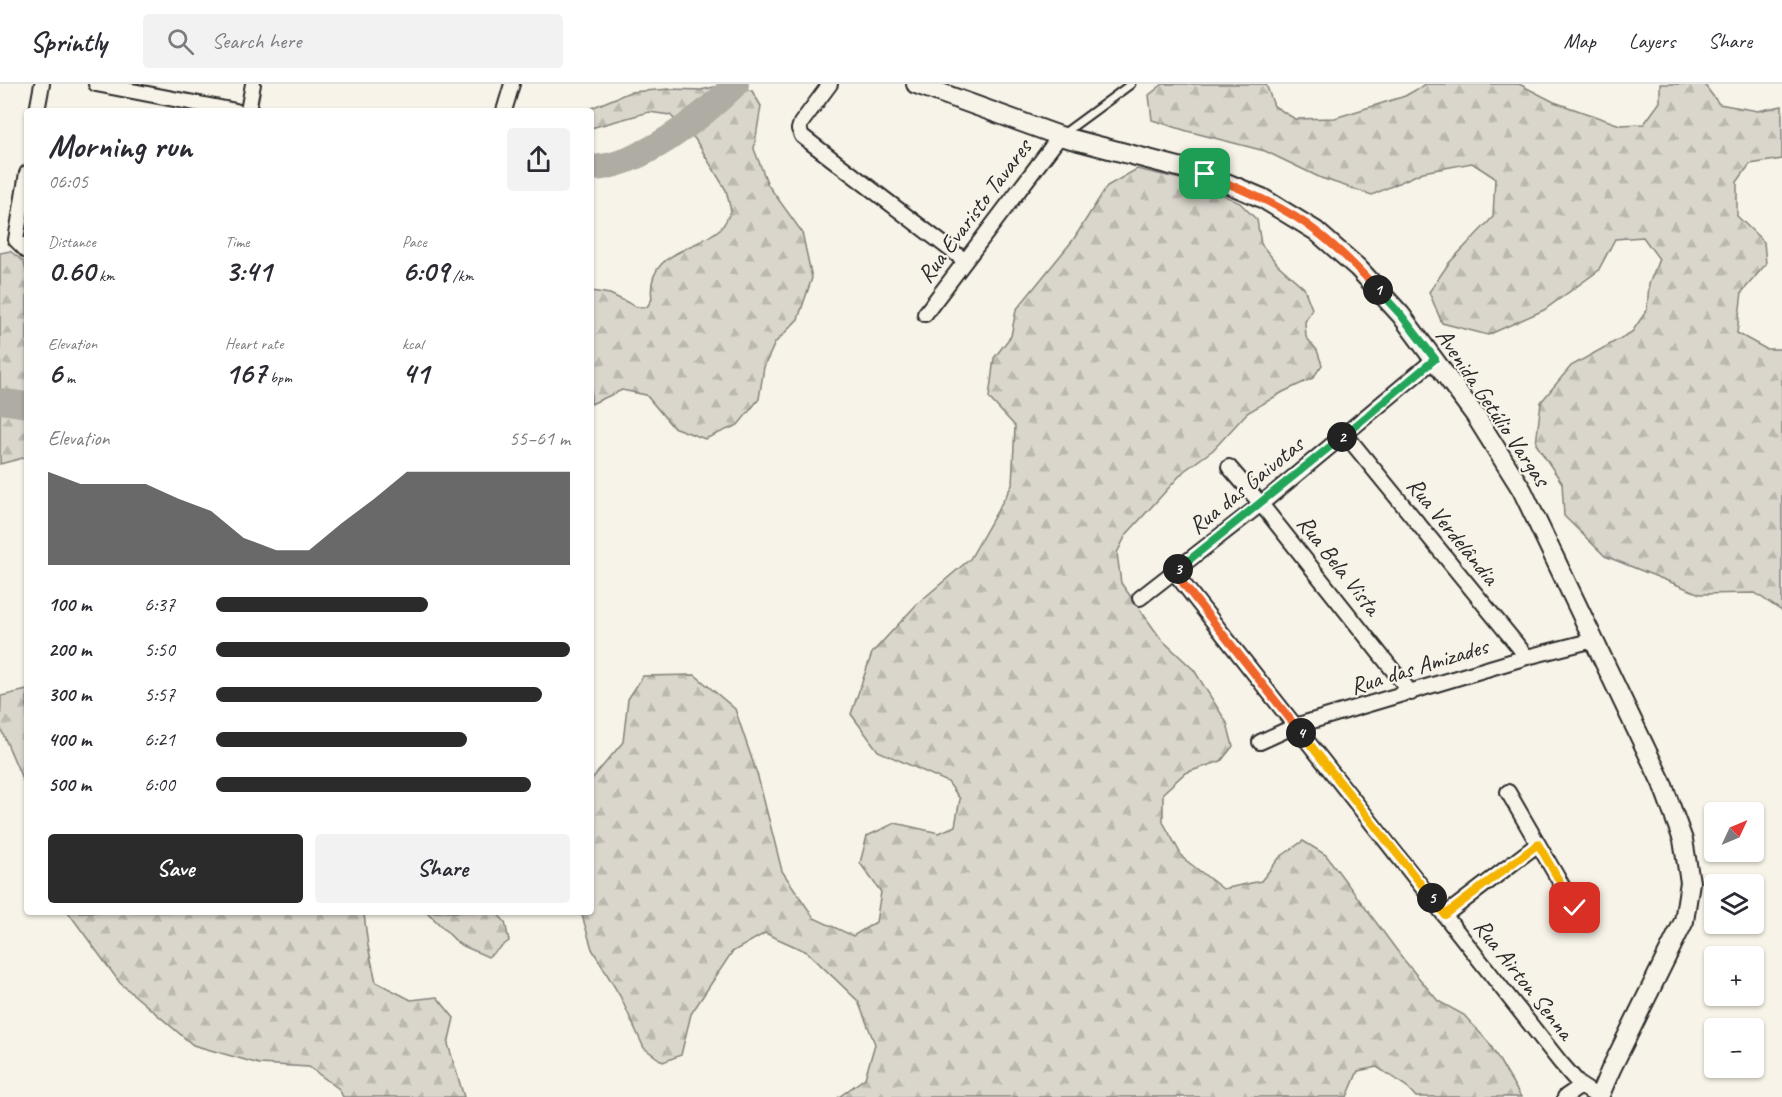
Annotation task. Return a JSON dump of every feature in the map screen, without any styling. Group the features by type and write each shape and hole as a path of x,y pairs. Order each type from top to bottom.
{"street":[{"path":"38,108 42,84"},
{"path":"96,84 220,108"},
{"path":"249,108 253,84"},
{"path":"505,108 512,84"},
{"path":"830,84 801,123 799,129 802,136 964,260"},
{"name":"Avenida Getúlio Vargas","path":"916,84 1060,136 1205,174 1262,198 1316,231 1358,268 1401,315 1475,415 1522,490 1662,783 1683,840 1690,882 1684,921 1599,1097"},
{"name":"Rua Evaristo Tavares","path":"925,314 1060,136"},
{"path":"24,191 16,240 24,248"},
{"name":"Rua das Gaivotas","path":"1140,598 1261,504 1435,359"},
{"name":"Rua Verdelândia","path":"1345,434 1527,657"},
{"name":"Rua Bela Vista","path":"1229,467 1411,693"},
{"name":"Rua Airton Senna","path":"1174,572 1581,1086 1599,1097"},
{"name":"Rua das Amizades","path":"1260,742 1295,726 1527,657 1594,640"},
{"path":"1508,792 1575,908"},
{"path":"1445,915 1538,844"},
{"path":"1565,1097 1581,1086"}],"lane":[{"path":"1060,136 1131,84"}],"green space":[{"path":"727,84 752,91 761,106 754,149 768,185 802,232 812,278 798,319 775,343 764,367 759,399 738,425 705,439 673,427 646,395 622,390 594,403 594,291 610,294 637,307 647,307 652,299 652,283 656,271 674,254 721,228 731,211 726,190 695,139 670,115 649,112 594,127 594,108 591,108 630,92 670,89 701,90"},
{"path":"1163,84 1266,84 1274,106 1295,119 1335,118 1405,96 1426,84 1519,84 1554,102 1620,125 1644,124 1660,102 1660,84 1704,84 1719,104 1758,111 1782,106 1782,159 1750,164 1737,182 1737,216 1764,242 1766,264 1742,292 1737,333 1766,349 1782,349 1782,611 1755,593 1700,594 1605,556 1564,516 1562,483 1536,444 1541,402 1571,366 1632,332 1647,310 1649,284 1659,259 1643,237 1615,239 1598,271 1544,310 1488,335 1442,323 1429,292 1449,263 1493,217 1495,178 1472,163 1423,172 1372,195 1321,178 1265,151 1152,120 1149,95"},
{"path":"1137,169 1198,183 1240,203 1257,220 1261,244 1278,265 1304,288 1312,309 1305,322 1306,337 1317,350 1322,365 1313,378 1247,413 1213,450 1184,471 1126,535 1117,553 1121,583 1161,639 1194,670 1227,723 1233,746 1221,761 1185,773 1163,793 1163,822 1183,858 1223,889 1261,881 1280,857 1303,841 1326,855 1404,960 1438,1001 1464,1015 1489,1043 1521,1097 1416,1097 1406,1086 1377,1067 1358,1071 1347,1097 839,1097 865,1078 875,1044 858,1001 807,952 765,933 732,952 691,1014 681,1055 663,1062 644,1048 620,996 592,949 582,915 594,915 594,776 623,742 628,699 643,676 695,675 735,709 758,777 782,871 814,918 853,936 876,922 881,892 860,863 867,836 895,823 939,833 955,826 960,799 948,782 878,751 851,714 872,653 917,604 970,559 1012,485 1015,426 989,398 994,358 1011,336 1016,310 1073,240 1107,186"},
{"path":"10,251 24,262 24,458 0,464 0,253"},
{"path":"24,691 24,783 0,727 1,696"},
{"path":"70,915 364,915 376,982 411,1000 437,997 454,1018 448,1044 464,1097 343,1097 339,1089 309,1067 259,1064 193,1045 120,983"},
{"path":"430,915 499,915 505,922 509,941 488,957 459,944"}],"waterway":[{"path":"594,168 630,159 649,150 688,125 736,84"},
{"path":"0,401 24,405"}],"route":[{"path":"1205,174 1262,198 1316,231 1358,268 1401,315 1435,359 1261,504 1174,572 1445,915 1538,844 1575,908"}]}
